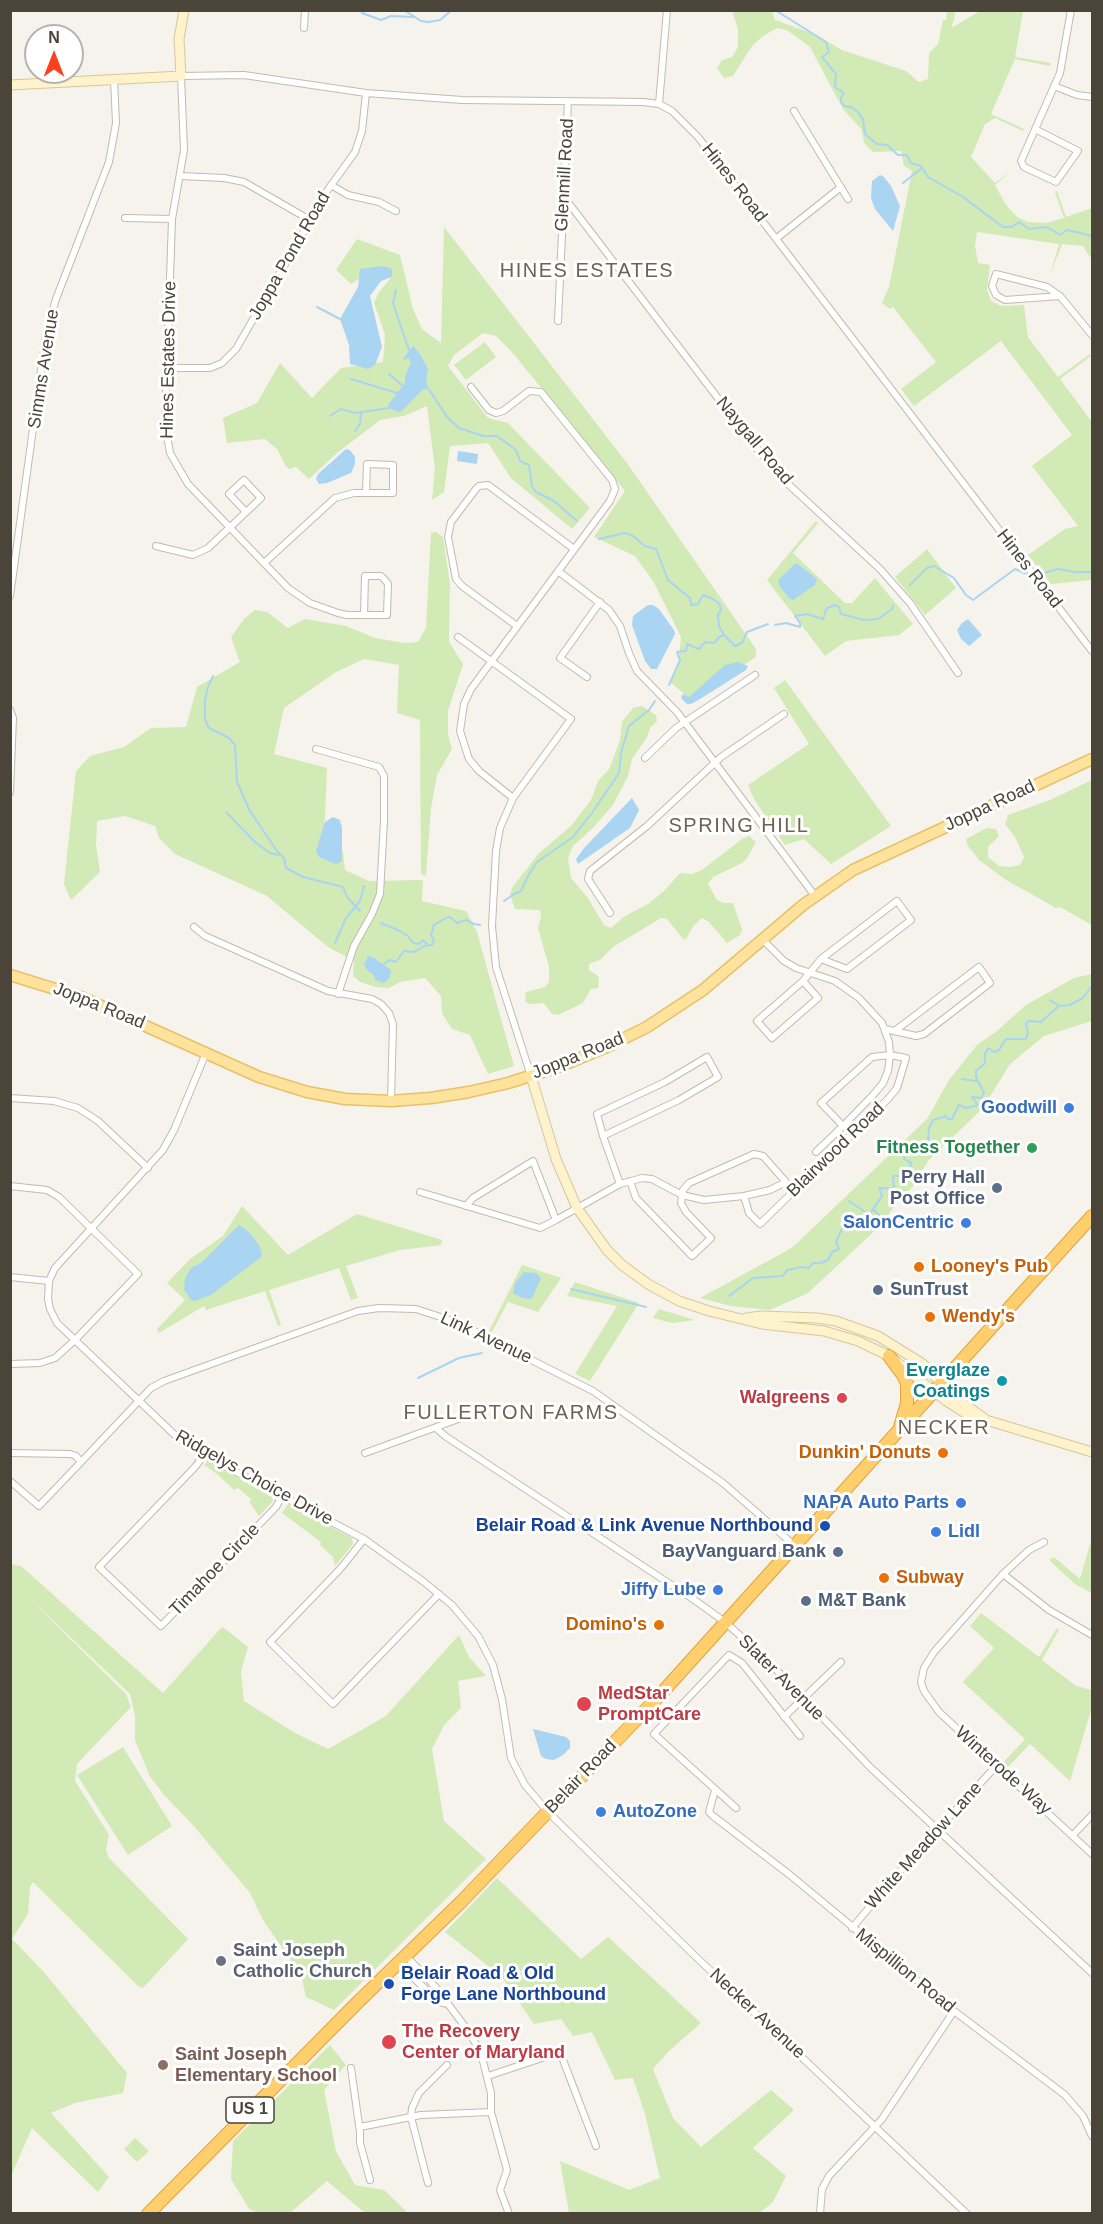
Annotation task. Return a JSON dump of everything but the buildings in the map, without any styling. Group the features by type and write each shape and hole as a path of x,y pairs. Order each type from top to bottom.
{"highway":[{"name":"Belair Road","path":"148,2214 548,1812 678,1676 1092,1216"},
{"path":"889,1356 903,1375 908,1391 907,1403 898,1431"}],"main road":[{"path":"10,85 182,76 180,39 184,10"},
{"name":"Joppa Road","path":"10,975 88,999 259,1077 294,1089 345,1099 391,1101 447,1096 489,1088 531,1076 609,1046 662,1018 703,990 815,896 865,864 1092,759"},
{"path":"531,1076 556,1159 577,1208 607,1250 622,1265 648,1284 692,1306 762,1324 792,1326 832,1334 874,1348 938,1387 973,1418 1092,1452"},
{"path":"744,1318 797,1316 836,1321 856,1327 903,1350 923,1364 938,1387"}],"street":[{"path":"304,28 305,10"},
{"path":"659,104 667,10"},
{"path":"1035,129 1078,151 1056,182 1024,166 1021,161 1035,129 1054,86 1060,73 1071,10"},
{"name":"Hines Road","path":"182,76 244,75 366,93 462,100 632,101 659,104 676,114 692,129 777,238 1092,651"},
{"name":"Hines Estates Drive","path":"182,76 184,135 180,176 172,219 165,424 170,453 188,484 288,588 310,603 338,613 364,615 387,615 388,584 381,576 365,576 364,615"},
{"name":"Simms Avenue","path":"10,596 46,334 56,299 109,162 116,123 114,80"},
{"path":"1054,86 1077,95 1092,97"},
{"name":"Joppa Pond Road","path":"167,368 210,368 222,363 231,355 331,185 351,160 360,139 366,93"},
{"name":"Glenmill Road","path":"558,321 568,101"},
{"path":"794,111 848,199"},
{"path":"180,176 224,178 244,182 310,220"},
{"path":"331,185 348,195 379,202 396,211"},
{"path":"777,238 841,188"},
{"name":"Naygall Road","path":"564,197 753,444 787,483 880,568 910,603 958,673"},
{"path":"124,218 172,219"},
{"path":"1060,296 1005,300 996,295 992,286 996,274 1054,290 1060,296 1092,335"},
{"path":"471,387 489,410 496,413 503,411 529,392 541,392 612,480 615,489 614,494 467,695 461,712 461,736 473,765 513,798"},
{"path":"264,563 330,501 343,495 393,493 393,465 366,464 366,493"},
{"path":"156,546 187,554 198,554 208,548 261,498 244,480 229,494 246,512"},
{"path":"517,626 462,586 456,579 448,537 451,522 479,486 488,485 574,549"},
{"path":"558,571 609,609 620,626 637,671 664,696 815,896"},
{"path":"587,677 560,658 600,602"},
{"path":"458,637 571,719 513,798 500,828 496,851 493,941 501,987 531,1076"},
{"path":"645,758 684,722 755,675"},
{"path":"10,710 13,718 10,792"},
{"path":"610,913 588,879 590,871 647,826 715,762 784,714"},
{"path":"316,749 379,767 384,776 384,832 380,894 354,946 338,994"},
{"path":"803,981 818,998 772,1038 757,1021 803,981 821,959 897,901 911,920 847,969 821,959"},
{"path":"194,927 202,934 229,948 338,994 372,999 381,1004 389,1013 393,1030 391,1101"},
{"name":"Blairwood Road","path":"744,1196 749,1213 760,1224 897,1088 906,1058 890,1055 885,1029 876,1014 848,990 835,981 809,973 784,961 764,940"},
{"path":"885,1029 916,1036 924,1034 990,982 979,967 896,1030"},
{"path":"10,1277 49,1281 58,1264 148,1168 168,1141 206,1053"},
{"path":"816,1152 843,1126 883,1083 888,1071 890,1055 872,1057 821,1103 843,1126"},
{"path":"603,1136 679,1100 718,1077 707,1057 665,1082 597,1114 603,1136 620,1184"},
{"path":"10,1098 54,1101 78,1108 98,1121 148,1168"},
{"path":"420,1192 540,1228 620,1184 630,1181 642,1178 652,1179 682,1195 704,1200 764,1192 786,1182 763,1156 754,1154 689,1183 682,1195 681,1199 683,1207 711,1238 692,1256 636,1198 630,1181"},
{"path":"466,1206 473,1198 533,1161 556,1220"},
{"path":"10,1186 47,1190 59,1197 138,1274 75,1341 55,1358 47,1362 10,1364"},
{"name":"Ridgelys Choice Drive","path":"49,1281 48,1299 57,1323 177,1437 204,1455 364,1539 439,1594 463,1617 485,1650 498,1681 513,1764 525,1785 548,1812"},
{"name":"Link Avenue","path":"10,1481 39,1506 151,1388 164,1381 358,1311 379,1308 423,1311 456,1322 593,1390 723,1483 795,1546"},
{"path":"365,1453 472,1414"},
{"name":"Slater Avenue","path":"436,1428 725,1622 766,1659 863,1761 1092,1973"},
{"path":"10,1453 70,1454 76,1456 81,1462"},
{"name":"Timahoe Circle","path":"204,1455 99,1567 161,1626 276,1507 282,1496"},
{"path":"364,1539 341,1568 270,1642 333,1704 439,1594"},
{"path":"1044,1542 1029,1550 1003,1574 1049,1610 1092,1635"},
{"name":"Winterode Way","path":"1003,1574 927,1660 921,1682 924,1691 939,1712 1092,1854"},
{"path":"736,1808 654,1734 729,1655 742,1663 800,1736"},
{"path":"784,1718 841,1662"},
{"name":"White Meadow Lane","path":"852,1928 906,1864 997,1765"},
{"name":"Mispillion Road","path":"715,1790 709,1812 790,1875 954,2010 1065,2095 1083,2116 1092,2136"},
{"name":"Necker Avenue","path":"548,1812 687,1948 967,2214"},
{"path":"1073,1836 1092,1815"},
{"path":"402,1959 438,2002 448,2004 475,2042 488,2076 492,2102 491,2112 507,2170 500,2190 509,2214"},
{"path":"820,2214 822,2189 826,2180 882,2119 954,2010"},
{"path":"488,2076 560,2052 596,2146"},
{"path":"428,2183 411,2117 412,2108 419,2093 447,2065"},
{"path":"351,2068 360,2127 360,2143 370,2180"},
{"path":"360,2127 411,2117 491,2112"}],"green space":[{"path":"732,11 772,11 775,20 817,35 842,50 906,71 919,82 928,79 929,53 938,44 947,11 956,11 953,27 980,11 1023,11 1015,57 1051,63 1050,66 1015,59 991,114 1024,129 1023,131 995,118 985,124 971,157 995,183 1011,171 995,185 1006,205 1017,217 1028,222 1046,223 1064,218 1055,192 1057,191 1066,217 1092,208 1092,260 1083,246 1062,244 1050,275 1059,244 977,232 975,246 978,263 990,265 987,290 991,301 1001,306 1024,305 1028,337 1058,377 1090,354 1091,356 1060,379 1092,422 1092,580 1051,584 1028,555 1065,529 1078,526 1032,466 1072,435 1001,341 914,406 901,389 936,362 893,307 890,309 882,303 889,287 912,171 904,166 901,151 873,152 864,143 862,130 843,109 810,47 787,30 777,28 763,36 752,46 733,76 724,78 717,68 722,60 732,57 738,47 738,29"},
{"path":"444,227 627,463 756,649 756,657 691,700 670,682 678,668 681,637 653,581 635,556 594,537 625,491 512,352 496,336 483,333 454,355 448,366 488,418 508,423 590,508 572,529 511,478 488,443 450,446 444,492 432,500 435,469 427,406 404,416 380,420 337,453 309,479 296,467 290,469 286,467 277,449 265,439 227,443 223,418 257,403 280,363 312,398 341,368 383,362 385,335 374,303 379,292 391,278 390,269 369,272 351,284 336,270 357,239 400,255 413,309 422,329 441,343"},
{"path":"485,342 496,357 466,380 454,365"},
{"path":"816,521 818,523 793,553 845,603 852,603 875,578 913,624 899,635 846,641 825,656 767,580"},
{"path":"436,532 443,537 450,584 449,642 463,664 448,711 448,734 452,749 437,775 431,808 426,876 421,874 420,720 397,713 399,665 364,659 336,672 284,708 274,754 327,768 324,838 336,841 343,852 345,870 369,881 423,880 422,901 466,911 477,932 514,1066 488,1074 470,1035 452,1029 442,1013 441,996 425,978 400,982 389,988 360,982 353,976 354,961 328,947 267,896 175,854 159,838 155,826 125,816 97,821 96,845 100,872 71,900 64,884 76,771 90,756 124,747 151,728 186,727 197,687 240,662 231,637 244,619 255,610 267,612 288,628 305,619 346,626 375,638 405,643 418,642 426,628 431,533"},
{"path":"927,549 956,588 925,615 895,577"},
{"path":"785,680 891,826 831,864 804,839 785,845 754,799 748,785 809,744 774,688"},
{"path":"642,706 656,715 657,721 650,728 646,739 632,759 628,776 613,805 573,846 568,858 571,878 588,898 604,925 611,928 625,916 648,904 680,873 691,874 702,870 749,836 756,842 747,858 742,863 713,877 708,884 717,900 733,903 742,929 740,935 727,943 709,922 702,918 694,925 686,939 683,939 667,919 661,918 613,947 600,960 589,964 589,970 598,976 598,988 591,989 583,1003 558,1015 552,1014 544,1003 529,1004 525,1001 526,992 545,987 549,982 549,967 538,928 540,910 515,909 510,895 512,888 538,854 571,826 591,800 598,781 612,762 620,740 622,722 633,708"},
{"path":"1092,780 1092,925 1006,880 979,860 968,846 966,839 987,828 996,829 999,836 988,847 988,857 999,866 1020,865 1024,857 1015,837 1005,824 1008,815 1050,800"},
{"path":"1092,974 1092,1021 1044,1036 1010,1064 983,1108 928,1161 914,1185 882,1224 808,1293 770,1310 731,1306 700,1298 796,1244 927,1119 949,1080 977,1045 997,1031 1026,1005 1074,978"},
{"path":"242,1206 288,1255 357,1214 442,1240 441,1245 400,1250 346,1266 358,1298 351,1300 339,1268 269,1290 281,1325 278,1326 265,1291 206,1310 204,1306 159,1333 157,1329 185,1300 167,1283 190,1259 223,1236"},
{"path":"522,1265 561,1278 538,1312 508,1302 492,1332 489,1331"},
{"path":"575,1282 639,1303 590,1381 575,1374 617,1306 567,1296"},
{"path":"659,1309 695,1320 672,1323 653,1318"},
{"path":"208,1461 271,1496 273,1501 259,1516 250,1503 251,1499 238,1488 234,1490 204,1465"},
{"path":"288,1504 352,1538 353,1544 335,1566 333,1557 320,1545 321,1542 282,1513"},
{"path":"1092,1537 1092,1593 1075,1584 1049,1560 1054,1557 1080,1579"},
{"path":"11,1564 21,1566 163,1693 222,1627 248,1647 241,1672 244,1701 295,1733 328,1749 386,1716 459,1635 469,1657 486,1676 458,1681 461,1708 444,1725 432,1749 444,1821 486,1859 334,2010 306,1997 301,1975 263,1920 250,1893 150,1777 135,1740 135,1716 130,1694 24,1593 126,1694 131,1707 77,1764 75,1781 109,1835 106,1850 109,1858 188,1939 143,1988 138,1986 33,1882 30,1887 28,1914 12,1939 43,1971 127,2073 123,2093 75,2103 51,2113 109,2177 98,2192 32,2128 11,2176"},
{"path":"981,1613 1039,1657 1057,1628 1059,1630 1042,1660 1076,1686 1092,1690 1092,1707 1070,1781 1030,1744 1008,1767 1003,1763 1025,1739 963,1682 994,1648 970,1626"},
{"path":"123,1747 172,1826 128,1855 77,1775"},
{"path":"497,1878 581,1959 608,1937 701,2023 668,2052 653,2069 673,2118 701,2147 771,2090 794,2110 753,2148 786,2176 773,2202 759,2213 569,2213 560,2161 629,2190 660,2178 645,2114 633,2078 615,2080 592,2032 573,2036 561,2019 534,2024 502,1977 445,1932"},
{"path":"330,2045 346,2065 324,2090 336,2151 355,2185 384,2190 408,2213 365,2213 327,2181 290,2213 258,2213 249,2209 231,2179 233,2141"},
{"path":"135,2138 149,2151 137,2162 124,2149"}],"water":[{"path":"880,175 891,186 900,206 893,231 875,209 871,198 872,181"},
{"path":"383,266 392,269 392,277 381,281 370,296 382,347 375,365 368,369 350,364 349,345 340,319 358,287 360,269"},
{"path":"413,346 428,369 426,380 428,388 422,390 402,411 398,412 389,408 388,405 405,383 405,376 411,363 409,358 403,359"},
{"path":"346,449 350,450 355,457 351,473 319,484 316,479 318,474"},
{"path":"458,451 478,454 477,464 457,461"},
{"path":"795,564 817,579 815,585 793,600 780,587 778,580"},
{"path":"648,605 659,609 675,634 657,669 651,669 645,661 632,625 633,616"},
{"path":"968,619 982,635 969,646 961,639 957,630"},
{"path":"738,662 748,666 746,670 691,704 687,704 681,698 683,694 689,697 725,665"},
{"path":"632,798 639,810 630,828 578,864 576,859 585,847"},
{"path":"333,817 340,820 342,828 342,861 336,864 319,857 316,851 325,822"},
{"path":"368,956 391,970 390,977 384,983 375,980 374,975 364,965"},
{"path":"239,1225 249,1232 259,1245 261,1257 211,1295 195,1301 191,1300 184,1289 185,1279 191,1268 201,1263"},
{"path":"524,1272 536,1273 541,1278 532,1298 529,1299 513,1293 515,1283"},
{"path":"533,1729 566,1737 570,1741 570,1748 554,1760 546,1759 541,1756"}],"waterway":[{"path":"404,10 421,21 428,22 440,20 452,10"},
{"path":"775,10 826,42 829,52 822,57 836,74 835,87 844,93 841,102 844,106 851,107 859,113 863,120 865,134 877,144 887,145 898,155 907,155 911,163 921,166 928,177 963,197 1003,227 1012,227 1019,222 1029,229 1047,227 1060,235 1067,230 1092,236"},
{"path":"362,13 381,20 391,16 414,17"},
{"path":"903,183 922,168"},
{"path":"396,290 393,303 409,350"},
{"path":"317,307 340,319"},
{"path":"389,374 403,386"},
{"path":"351,379 397,393"},
{"path":"428,388 447,417 459,428 483,436 497,436 516,450 520,461 529,465 532,487 536,492 554,501 577,521"},
{"path":"330,416 341,409 355,413 389,408"},
{"path":"355,431 360,424 361,413"},
{"path":"599,539 625,533 633,536 645,546 656,549 668,580 690,598 691,605 698,604 703,595 720,605 719,626 735,646 742,643 747,632 768,624"},
{"path":"910,585 927,568 934,566 954,578 966,595 973,600 1015,569 1029,575"},
{"path":"1038,575 1058,569 1092,572"},
{"path":"775,625 786,623 800,627 795,616 807,614 823,619 827,608 835,605 839,607 841,614 864,620 878,619 892,609 893,605"},
{"path":"669,685 680,660 677,652 686,651 687,644 699,649 705,642 714,643 724,635"},
{"path":"213,676 205,700 205,720 209,728 229,738 235,745 237,782 250,811 284,858 286,868 303,877 343,887 347,897 360,911"},
{"path":"504,901 521,891 537,862 573,837 592,813 619,773 621,753 629,726 649,710 655,701"},
{"path":"226,812 256,843 270,853 279,855"},
{"path":"335,943 346,918 360,901 364,886"},
{"path":"384,964 389,960 396,962 404,951 414,952 424,946 432,945 434,941 431,935 434,925 446,918 450,917 457,923 466,920 480,925"},
{"path":"381,923 400,931 413,943 419,944 423,940 428,945"},
{"path":"729,1296 753,1278 783,1276 787,1270 809,1268 813,1263 828,1260 832,1252 839,1249 836,1242 845,1222 856,1224 867,1218 882,1196 879,1188 894,1189 893,1176 903,1176 912,1163 904,1159 905,1153 918,1152 928,1142 929,1128 933,1120 946,1116 952,1119 959,1105 966,1108 978,1105 972,1097 981,1098 984,1093 976,1077 976,1071 985,1063 988,1048 994,1052 999,1050 1006,1039 1026,1039 1028,1033 1026,1023 1041,1022 1059,1006 1070,1005 1083,998 1092,986"},
{"path":"1050,1000 1059,1006"},
{"path":"962,1079 977,1081"},
{"path":"849,1201 877,1220 883,1220"},
{"path":"873,1209 884,1220"},
{"path":"571,1289 646,1307"},
{"path":"418,1378 459,1358 482,1353"}],"place":[{"name":"Goodwill","path":"1069,1108"},
{"name":"Fitness Together","path":"1032,1148"},
{"name":"Perry Hall Post Office","path":"997,1188"},
{"name":"SalonCentric","path":"966,1223"},
{"name":"Looney's Pub","path":"919,1267"},
{"name":"SunTrust","path":"878,1290"},
{"name":"Wendy's","path":"930,1317"},
{"name":"Everglaze Coatings","path":"1002,1381"},
{"name":"Walgreens","path":"842,1398"},
{"name":"Dunkin' Donuts","path":"943,1453"},
{"name":"NAPA Auto Parts","path":"961,1503"},
{"name":"Belair Road & Link Avenue Northbound","path":"825,1526"},
{"name":"Lidl","path":"936,1532"},
{"name":"BayVanguard Bank","path":"838,1552"},
{"name":"Subway","path":"884,1578"},
{"name":"Jiffy Lube","path":"718,1590"},
{"name":"M&T Bank","path":"806,1601"},
{"name":"Domino's","path":"659,1625"},
{"name":"MedStar PromptCare","path":"584,1704"},
{"name":"AutoZone","path":"601,1812"},
{"name":"Saint Joseph Catholic Church","path":"221,1961"},
{"name":"Belair Road & Old Forge Lane Northbound","path":"389,1984"},
{"name":"The Recovery Center of Maryland","path":"389,2042"},
{"name":"Saint Joseph Elementary School","path":"163,2065"}],"district":[{"name":"HINES ESTATES","path":"587,271"},
{"name":"SPRING HILL","path":"739,826"},
{"name":"FULLERTON FARMS","path":"511,1413"},
{"name":"NECKER","path":"944,1428"}]}
